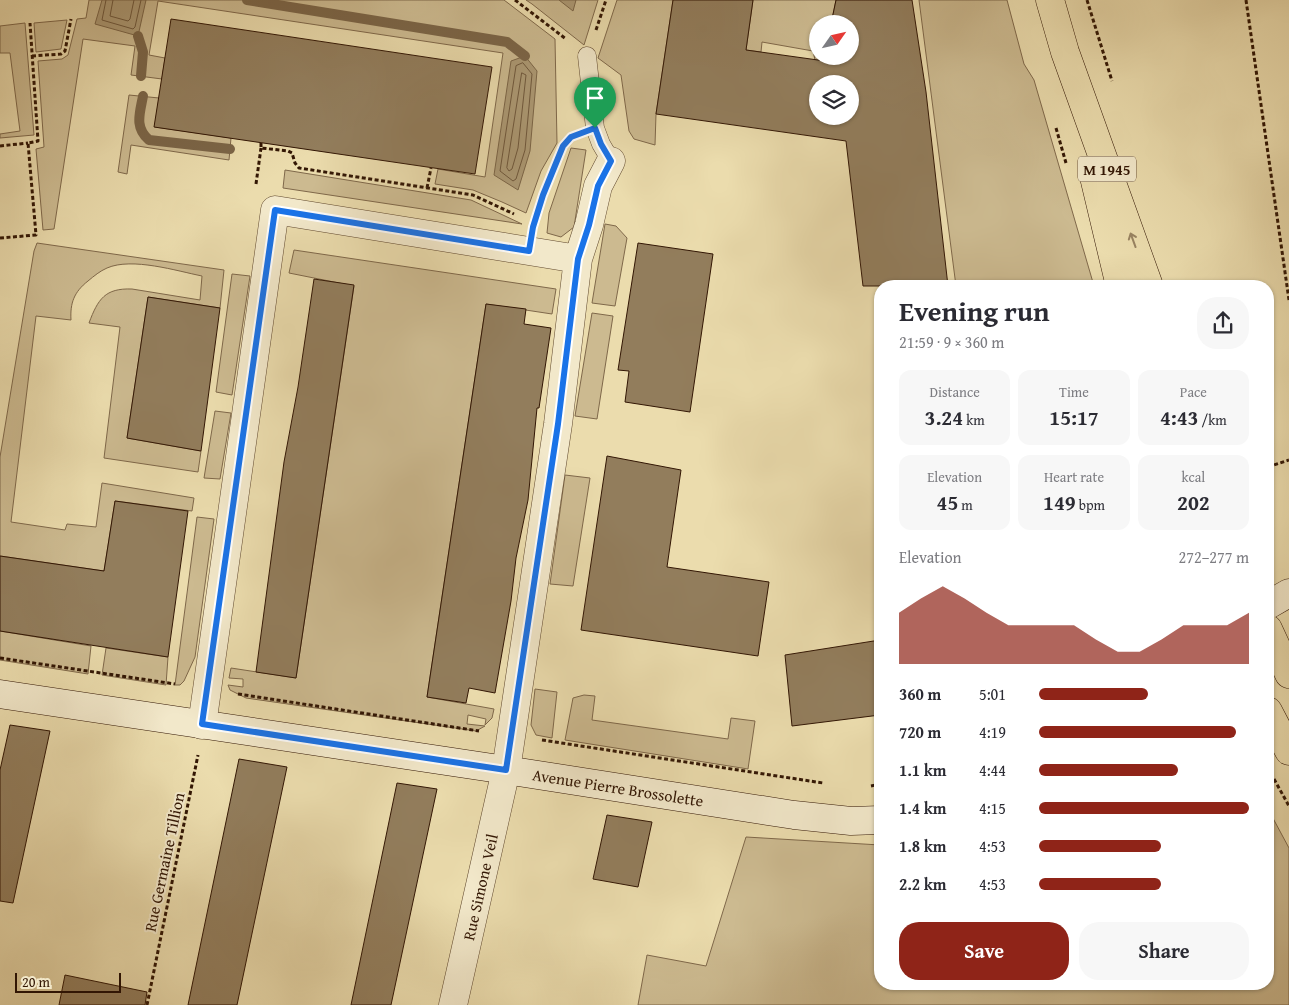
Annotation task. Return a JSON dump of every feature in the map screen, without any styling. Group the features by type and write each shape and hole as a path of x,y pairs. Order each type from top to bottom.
{"main road":[{"name":"M 1945","path":"1050,0 1065,52 1119,280"},
{"name":"M 1945","path":"1065,52 1147,280"},
{"path":"1274,642 1289,674"},
{"path":"1274,722 1289,751"}],"street":[{"name":"Rue Simone Veil","path":"453,1005 512,736 558,424 578,259 589,225 598,186 611,161"},
{"path":"202,724 275,210 578,259"},
{"path":"1274,602 1289,593"},
{"name":"Avenue Pierre Brossolette","path":"0,694 803,816 851,821 874,820"}],"lane":[{"path":"587,56 595,128 601,144 611,161"}],"path":[{"path":"515,0 587,56 606,0"},
{"path":"1087,0 1100,42"},
{"path":"1246,0 1289,300"},
{"path":"32,56 61,54 65,51 71,19"},
{"path":"0,146 38,141 30,23"},
{"path":"529,251 543,195 563,146 571,137 595,128"},
{"path":"0,238 36,235 28,143"},
{"path":"258,168 261,143"},
{"path":"261,148 292,153 294,163 300,168 473,195 514,214"},
{"path":"427,188 431,168"},
{"path":"529,220 535,222"},
{"path":"1274,465 1289,460"},
{"path":"0,658 830,784"},
{"name":"Rue Germaine Tillion","path":"147,1005 198,757 202,724"},
{"path":"1274,780 1289,806"},
{"path":"866,787 874,785"}],"shaded area":[{"path":"89,0 504,0 555,39 557,143 541,171 526,213 473,190 435,184 438,169 485,177 503,53 158,1 149,55 165,58 162,79 131,75 135,46 83,39 54,229 43,230 36,149 44,147 38,61 62,59 68,55 77,19 86,18"},
{"path":"526,0 598,0 584,45 532,4"},
{"path":"617,0 673,0 656,114 655,145 634,139 629,131 621,75 598,58"},
{"path":"753,0 836,0 833,15 809,15 809,50 762,42 761,52 746,50"},
{"path":"919,0 1007,0 1024,64 1034,80 1092,280 955,280"},
{"path":"67,20 61,49 36,52 34,23"},
{"path":"25,23 34,135 0,138 0,134 20,131 10,53 0,53 0,26"},
{"path":"129,95 159,98 155,127 231,138 229,160 131,145 127,174 118,172"},
{"path":"571,148 586,150 574,227 561,237 547,233 549,213"},
{"path":"285,170 471,200 522,224 283,188"},
{"path":"605,224 616,226 627,238 615,306 592,303"},
{"path":"37,243 224,270 220,308 148,297 127,438 201,451 198,472 104,458 120,327 89,323 99,301 109,293 123,289 200,300 202,276 141,264 117,265 99,272 79,289 72,303 71,320 36,316 11,522 65,530 67,524 96,527 102,483 194,498 192,511 115,501 104,571 0,556 0,457 34,251"},
{"path":"294,250 556,289 552,314 486,304 427,697 494,709 492,718 485,725 486,719 468,715 467,724 485,726 476,731 246,698 230,690 228,685 243,687 243,679 229,678 231,668 296,678 354,286 289,273"},
{"path":"232,274 250,276 232,395 216,392"},
{"path":"592,313 613,316 597,419 575,416"},
{"path":"215,411 231,413 220,479 204,478"},
{"path":"565,475 590,478 573,586 550,584"},
{"path":"197,517 214,519 195,657 184,681 180,685 175,685"},
{"path":"0,631 91,646 88,674 0,660"},
{"path":"106,648 168,657 166,685 102,675"},
{"path":"535,689 557,692 552,738 536,735 531,725"},
{"path":"584,695 595,696 592,720 728,739 731,718 755,721 748,769 565,740 573,698"},
{"path":"1274,820 1289,848 1289,1005 638,1005 647,955 706,966 746,837 874,845 874,990 1274,990"}],"water":[{"path":"102,0 146,0 138,36 95,24"},
{"path":"559,0 576,0 573,11"},
{"path":"525,56 537,71 530,151 518,190 494,175 511,61"}],"building":[{"path":"673,0 753,0 746,50 809,59 809,65 859,65 859,15 833,15 836,0 912,0 926,92 947,280 874,280 874,286 863,286 846,141 656,114"},
{"path":"171,19 492,67 475,174 154,127"},
{"path":"638,243 713,254 690,412 625,402 629,371 618,370"},
{"path":"314,279 354,285 296,678 256,672 284,462 298,387"},
{"path":"148,297 220,308 201,451 127,438"},
{"path":"486,304 526,309 524,324 551,328 539,408 537,408 528,500 516,558 511,601 495,693 469,688 466,703 427,697"},
{"path":"607,456 681,470 667,567 769,582 758,656 581,630"},
{"path":"115,501 188,511 168,657 0,631 0,556 104,571"},
{"path":"874,641 874,716 792,726 785,655"},
{"path":"10,725 50,731 13,903 0,901 0,770"},
{"path":"239,759 287,767 237,1005 188,1005"},
{"path":"397,783 437,789 391,1005 351,1005"},
{"path":"607,815 652,822 638,887 593,879"},
{"path":"65,975 147,992 145,1005 59,1005"}],"waterway":[{"path":"247,0 507,42 525,56"},
{"path":"138,36 143,52 141,76"},
{"path":"143,96 139,120 141,130 149,140 230,149"}],"route":[{"path":"595,128 601,144 611,161 598,186 589,225 578,259 558,424 506,770 202,724 275,210 529,251 533,227 543,195 563,146 571,137 595,128"}]}
